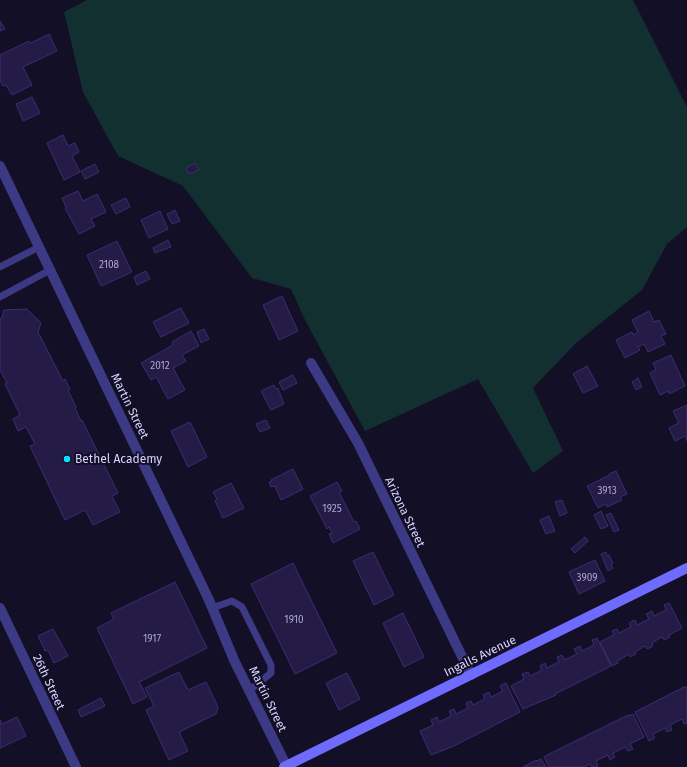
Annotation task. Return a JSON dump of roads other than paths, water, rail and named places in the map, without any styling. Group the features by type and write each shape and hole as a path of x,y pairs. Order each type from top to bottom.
{"main road":[{"name":"Ingalls Avenue","path":"286,767 687,568"}],"street":[{"name":"Martin Street","path":"0,166 212,608 249,691 286,767"},
{"name":"Arizona Street","path":"311,363 358,443 471,675"},
{"name":"26th Street","path":"0,608 76,767"}],"lane":[{"path":"0,266 39,247"},
{"path":"0,297 50,270"},
{"path":"212,608 232,601 242,607 271,665 271,673 249,691"}],"place":[{"name":"Bethel Academy","path":"67,459"}]}
